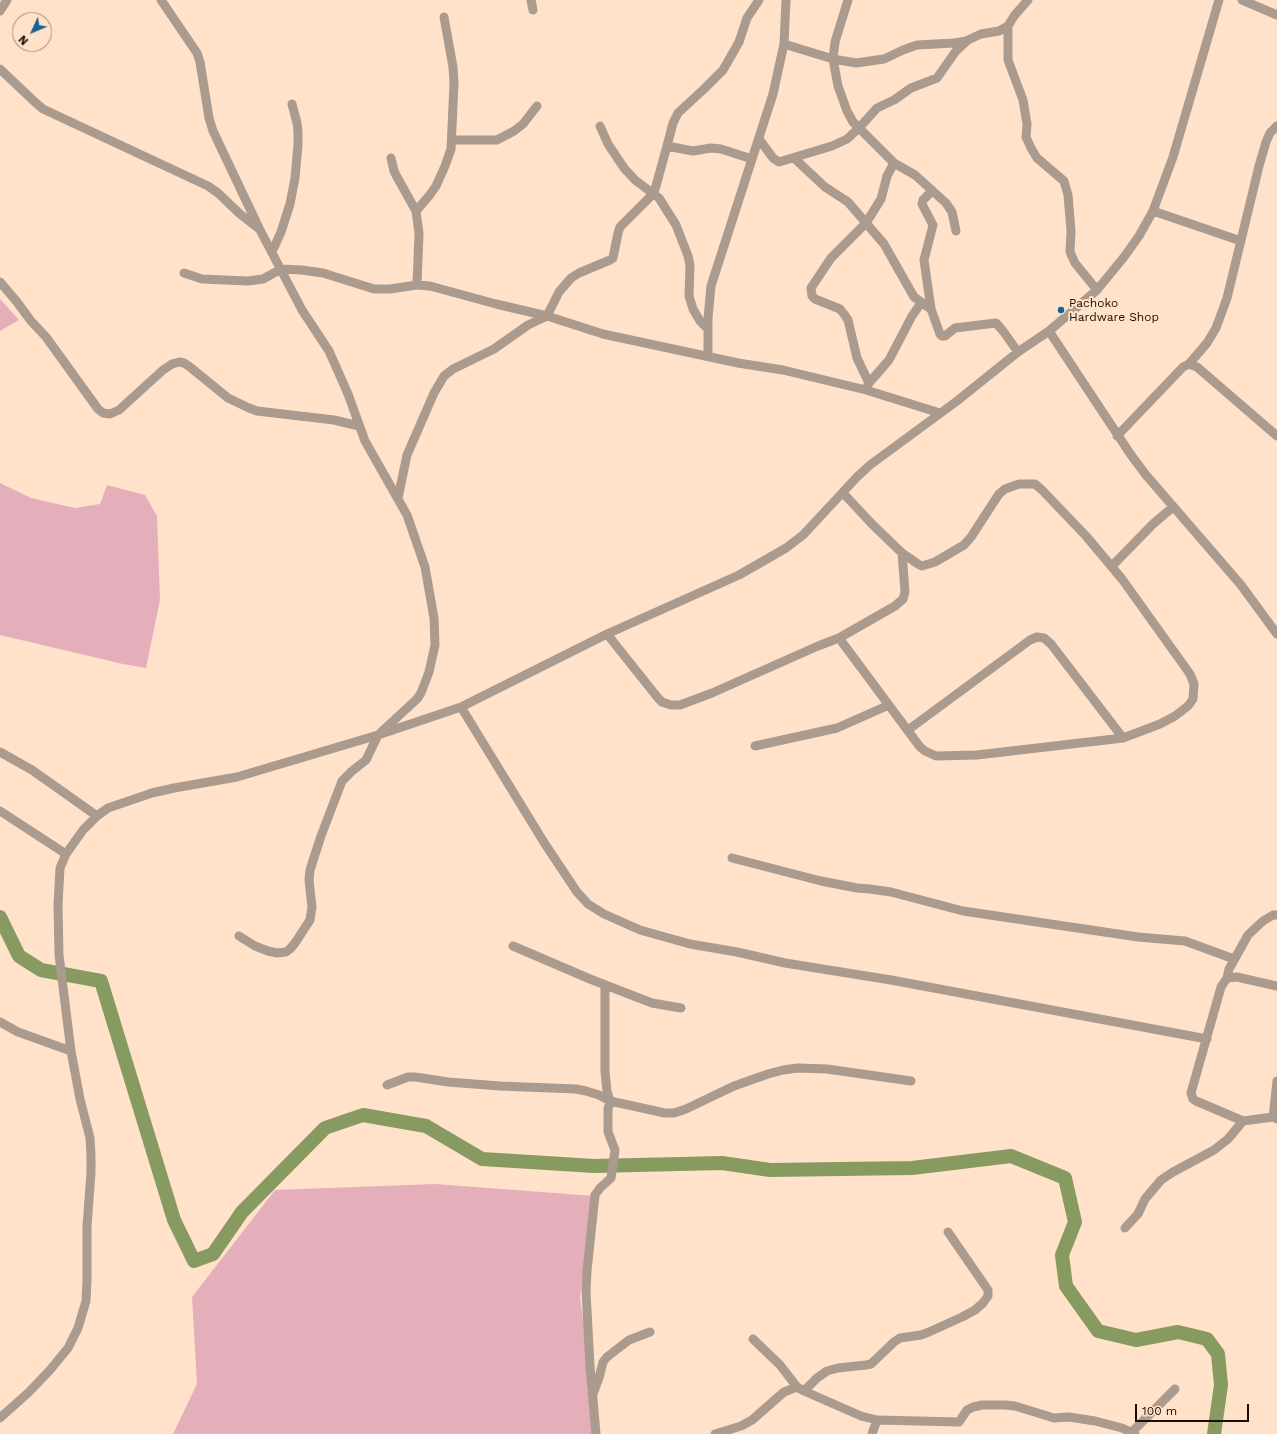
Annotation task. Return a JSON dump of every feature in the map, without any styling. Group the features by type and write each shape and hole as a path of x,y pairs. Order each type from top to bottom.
{"street":[{"path":"0,11 7,0"},
{"path":"161,0 197,53 213,132 259,228 302,310 329,351 372,455 410,521 425,567 434,618 435,645 429,672 421,693 417,699 378,735 366,760 342,781 310,870 309,880 312,914 296,943 288,951 277,953 262,949 239,936"},
{"path":"531,0 533,10"},
{"path":"753,0 758,0"},
{"path":"398,498 407,455 434,392 444,376 453,369 494,349 528,325 547,316 559,292 571,278 613,258 620,227 654,193 673,123 678,113 723,70 739,42 747,18 758,0"},
{"path":"708,356 711,286 773,94 784,44 786,0"},
{"path":"848,0 835,42 833,59 833,67 842,100 850,116 859,128 894,163 915,175 944,201 950,208 956,231"},
{"path":"784,44 833,59 856,63 884,59 917,45 954,43 968,40 981,34 1000,31 1008,26 1014,16 1028,0"},
{"path":"0,1418 29,1392 68,1348 80,1321 86,1301 87,1226 92,1173 90,1138 80,1099 71,1051 59,955 58,905 60,868 66,854 83,830 97,816 108,808 152,793 237,777 378,735 461,707 607,634 739,575 770,558 802,535 870,465 1018,352 1049,331 1097,290 1140,236 1153,211 1173,157 1219,0"},
{"path":"1242,0 1277,15"},
{"path":"416,211 436,186 448,158 452,140 454,80 444,17"},
{"path":"1008,26 1008,60 1023,100 1027,124 1026,137 1037,158 1064,181 1068,195 1071,256 1097,290"},
{"path":"759,139 777,162 794,158 839,142 853,134 877,108 894,100 911,88 937,78 956,51 968,40"},
{"path":"0,69 44,109 208,186 218,193 240,214 259,228"},
{"path":"272,252 290,204 294,178 298,131 292,104"},
{"path":"452,140 497,140 514,131 523,124 537,106"},
{"path":"600,126 608,144 624,168 635,180 659,198 676,225 690,265 690,296 696,315 708,329"},
{"path":"1117,436 1183,367 1189,364 1211,336 1222,314 1266,142 1270,133 1277,126"},
{"path":"668,146 693,151 710,148 721,149 752,159"},
{"path":"391,158 394,171 416,211 419,233 417,285"},
{"path":"794,158 825,187 845,199 884,244 912,293 922,303 931,309"},
{"path":"867,387 857,358 848,320 840,309 815,299 810,293 813,284 831,258 866,223 881,199 887,176 894,163"},
{"path":"932,191 923,200 922,204 933,225 924,260 931,309 940,334 943,336 955,328 996,323 1018,352"},
{"path":"1153,211 1241,241"},
{"path":"184,273 202,279 248,281 263,279 281,269 323,273 374,289 390,289 417,285 442,288 496,304 547,316 603,334 867,387 940,413"},
{"path":"0,282 31,321 46,337 98,410 103,413 110,414 119,410 163,370 172,364 179,362 184,363 228,398 257,411 334,420 359,426"},
{"path":"867,387 889,360 912,316 922,303"},
{"path":"1049,331 1117,436 1146,475 1241,585 1277,634"},
{"path":"1189,364 1197,367 1277,436"},
{"path":"839,638 925,751 936,756 977,755 1123,738 1160,724 1175,716 1193,700 1194,684 1190,674 1112,566 1086,536 1035,484 1028,483 1011,485 1005,488 999,494 971,537 957,550 935,562 922,566 902,553 843,493"},
{"path":"1112,566 1153,524 1173,507"},
{"path":"607,634 658,698 666,704 680,705 712,693 839,638 900,603 905,592 902,553"},
{"path":"908,730 1030,640 1037,637 1044,638 1051,644 1123,738"},
{"path":"755,746 837,728 889,705"},
{"path":"461,707 545,844 577,892 588,904 604,914 640,930 690,944 737,952 785,963 891,980 1207,1039"},
{"path":"0,752 32,770 97,816"},
{"path":"0,811 66,854"},
{"path":"732,858 821,881 891,892 964,911 1138,937 1184,941 1234,959"},
{"path":"1277,915 1273,915 1255,928 1248,936 1229,969 1227,978 1221,987 1190,1093 1196,1101 1243,1121 1275,1118 1277,1081"},
{"path":"513,946 652,1003 681,1008"},
{"path":"1227,978 1237,978 1277,986"},
{"path":"596,1434 592,1395 586,1291 587,1271 595,1195 611,1178 615,1150 608,1132 608,1109 610,1101 607,1091 605,1072 605,985"},
{"path":"0,1022 18,1032 71,1051"},
{"path":"387,1085 415,1076 448,1082 576,1089 599,1095 610,1101 665,1113 678,1112 725,1090 775,1072 798,1068 827,1069 911,1081"},
{"path":"1125,1228 1138,1214 1145,1199 1162,1180 1173,1172 1214,1150 1228,1139 1243,1121"},
{"path":"715,1434 741,1426 752,1420 784,1392 800,1389 827,1371 838,1368 871,1364 900,1338 921,1335 975,1310 988,1296 988,1290 948,1232"},
{"path":"592,1395 599,1378 603,1362 613,1350 629,1340 650,1332"},
{"path":"753,1339 780,1365 800,1389 861,1416 877,1420 959,1422 967,1410 973,1407 982,1405 1005,1405 1015,1406 1054,1418 1069,1417 1095,1421 1122,1428 1133,1433 1175,1389"},
{"path":"872,1434 877,1420"}],"shaded area":[{"path":"0,299 19,320 0,331"},
{"path":"0,483 31,498 75,508 100,504 107,485 145,495 157,516 160,600 146,668 0,635"},
{"path":"435,1184 595,1196 580,1297 598,1434 173,1434 197,1384 192,1297 275,1190"}],"waterway":[{"path":"0,917 19,956 41,970 101,981 174,1220 194,1261 213,1254 242,1212 325,1128 363,1115 426,1126 482,1159 594,1166 722,1163 770,1170 912,1168 1011,1156 1065,1178 1075,1222 1062,1255 1066,1286 1098,1331 1136,1340 1178,1332 1207,1339 1218,1354 1221,1385 1214,1434"}],"place":[{"name":"Pachoko Hardware Shop","path":"1061,310"}]}
